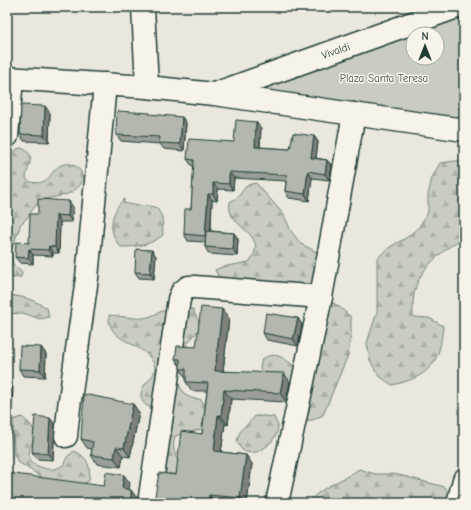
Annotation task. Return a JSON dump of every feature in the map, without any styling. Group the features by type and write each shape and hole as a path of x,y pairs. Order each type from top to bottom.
{"street":[{"path":"143,7 147,87"},
{"name":"Vivaldi","path":"214,94 457,7"},
{"path":"7,136 10,78 147,87 214,94 464,130"},
{"path":"66,436 87,278 105,84"},
{"path":"277,503 321,297 354,114"},
{"path":"149,503 179,299 182,292 188,287 195,287 321,297"},
{"path":"458,503 464,480"}],"green space":[{"name":"Plaza Santa Teresa","path":"464,11 464,123 235,95 405,33 405,66 445,66 445,26 423,26"},
{"path":"21,148 29,154 30,157 26,178 28,181 37,183 42,182 49,178 59,166 72,164 82,173 82,182 80,186 68,194 39,201 20,225 11,251 13,264 22,273 21,277 13,278 7,276 7,161 17,149"},
{"path":"464,160 464,238 444,251 425,269 417,283 415,290 413,317 429,318 443,326 439,350 430,367 424,373 405,382 392,385 378,375 370,360 367,343 377,312 377,258 419,227 428,212 428,195 432,178 440,163"},
{"path":"256,183 284,215 291,231 301,244 317,252 330,262 327,285 227,293 215,270 222,267 249,262 255,252 255,244 252,237 234,219 230,211 230,202 237,198 247,185"},
{"path":"124,199 124,203 157,208 162,217 163,235 144,245 121,247 114,236 112,223 116,210"},
{"path":"7,295 23,297 42,305 47,308 49,317 40,319 23,313 7,314"},
{"path":"329,301 337,305 351,317 351,335 348,355 323,415 308,421 308,419 301,420 296,388 291,382 281,381 262,375 260,367 262,359 271,355 278,356 293,365 301,363"},
{"path":"193,309 200,325 183,351 179,361 178,379 182,390 187,396 200,399 206,405 208,421 202,429 175,436 174,449 181,469 175,474 156,474 158,407 150,407 146,405 141,398 142,389 153,375 155,366 148,355 119,337 113,331 110,324 109,315 144,318 167,310"},
{"path":"255,416 274,417 278,426 275,437 266,447 254,452 248,452 242,450 237,442 238,436 242,429"},
{"path":"22,417 34,430 33,440 29,452 30,462 42,468 55,469 63,465 67,457 74,451 83,456 88,463 89,481 81,485 46,480 18,462 14,455 13,420"},
{"path":"359,469 375,474 393,474 403,476 445,487 450,495 451,503 308,503 319,492"}],"building":[{"path":"21,105 45,106 44,135 20,134"},
{"path":"117,111 182,117 180,144 159,143 160,137 116,135"},
{"path":"236,120 256,122 255,147 290,149 293,133 314,136 311,158 327,160 325,174 308,171 305,194 285,191 287,175 229,172 229,184 213,183 213,194 208,194 205,236 184,234 185,209 191,209 194,160 187,159 189,139 234,142"},
{"path":"38,199 69,201 68,216 56,215 55,247 49,246 48,250 29,249 28,258 15,257 16,242 29,243 30,214 38,214"},
{"path":"206,231 234,233 233,249 205,247"},
{"path":"136,249 152,250 150,273 135,272"},
{"path":"201,307 222,309 215,371 284,373 280,393 224,390 221,416 218,415 214,451 246,455 240,498 209,495 208,503 151,503 153,502 155,496 159,473 176,475 181,431 202,434 208,383 186,382 186,369 180,369 180,359 175,359 177,346 196,347"},
{"path":"266,313 298,318 293,339 263,333"},
{"path":"20,346 41,347 40,370 19,369"},
{"path":"84,394 133,404 124,448 116,447 114,458 91,455 93,442 81,439"},
{"path":"35,416 50,418 48,454 32,452"},
{"path":"106,472 124,475 122,488 131,490 131,499 134,503 7,503 7,473 104,486"}]}
